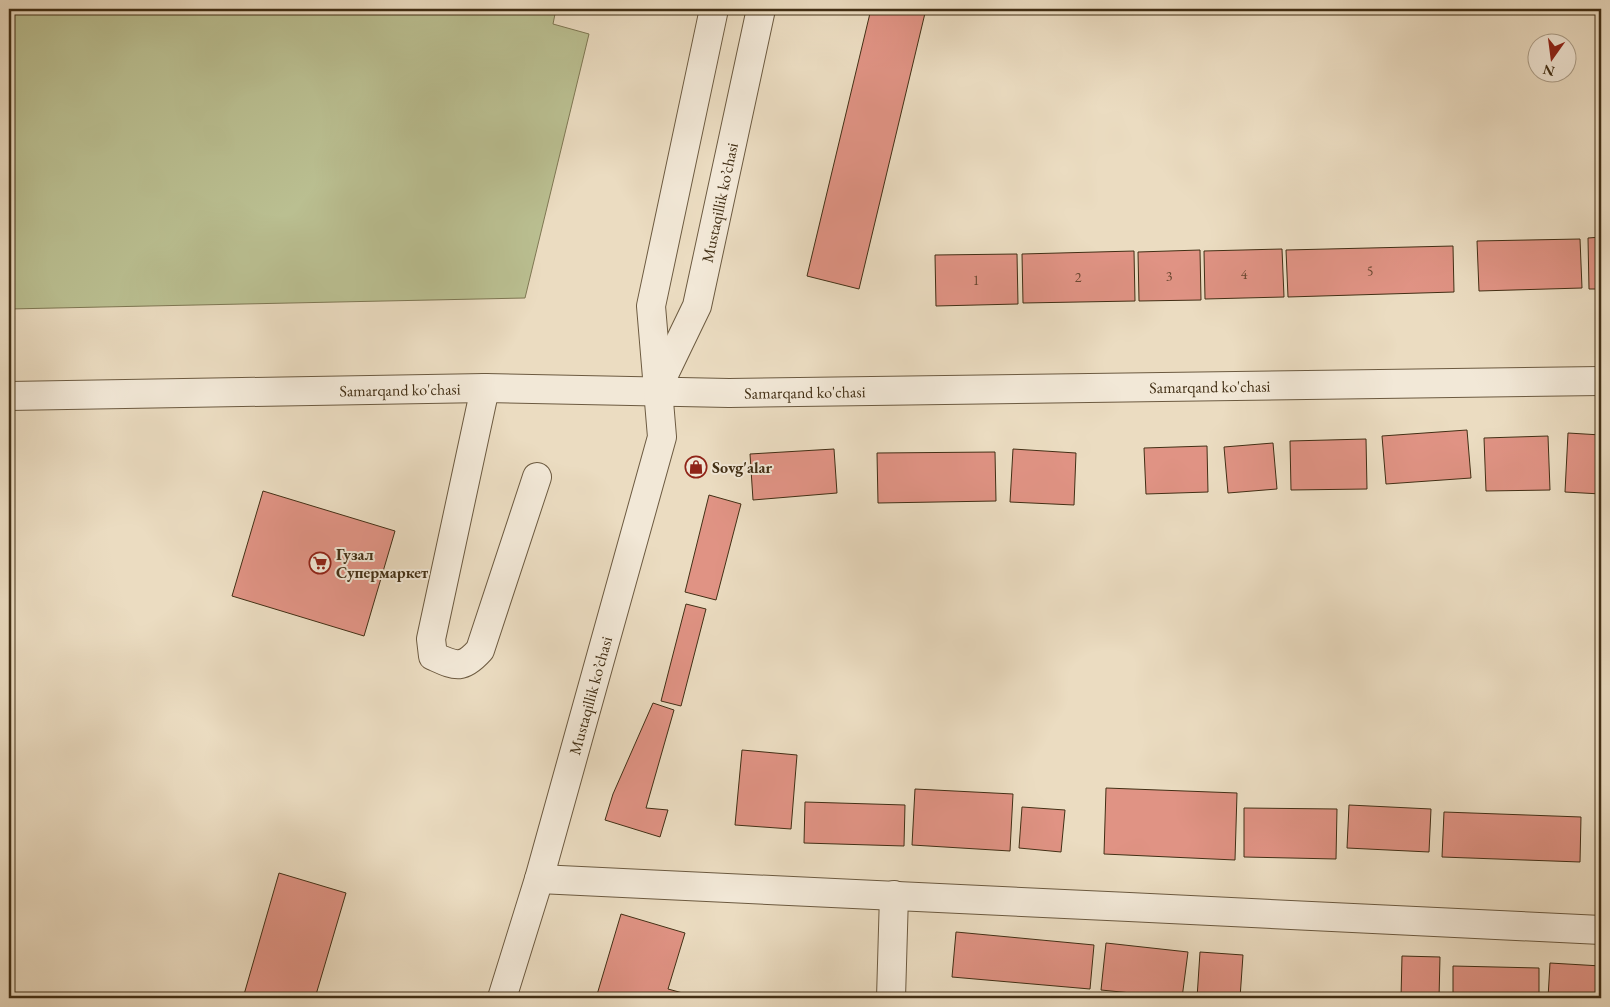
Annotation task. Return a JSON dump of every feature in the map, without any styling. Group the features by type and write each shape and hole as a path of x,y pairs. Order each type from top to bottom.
{"street":[{"name":"Mustaqillik ko’chasi","path":"502,998 539,879 662,437 651,306 714,9"},
{"name":"Mustaqillik ko’chasi","path":"657,391 696,306 760,9"},
{"name":"Samarqand ko'chasi","path":"9,396 485,388 729,393 1601,381"},
{"path":"485,388 431,639 433,656 453,665 469,662 480,650 537,477"},
{"path":"539,879 894,894 1333,918 1601,930"},
{"path":"891,998 894,894"}],"green space":[{"path":"9,9 556,9 553,24 589,34 525,298 9,309"}],"building":[{"path":"871,9 926,9 859,289 807,276"},
{"path":"1601,237 1601,289 1589,289 1588,238"},
{"path":"1580,239 1582,288 1479,291 1477,241"},
{"path":"1453,246 1454,292 1288,297 1286,250"},
{"path":"1282,249 1284,297 1205,299 1204,251"},
{"path":"1200,250 1201,300 1139,301 1138,252"},
{"path":"1134,251 1135,301 1023,303 1022,254"},
{"path":"1017,254 1018,304 936,306 935,255"},
{"path":"1467,430 1471,478 1386,484 1382,436"},
{"path":"1568,433 1601,435 1601,494 1565,492"},
{"path":"1548,436 1550,490 1486,491 1484,438"},
{"path":"1366,439 1367,489 1291,490 1290,441"},
{"path":"1273,443 1277,489 1228,493 1224,447"},
{"path":"1207,446 1208,492 1146,494 1144,448"},
{"path":"834,449 837,493 753,500 750,454"},
{"path":"1013,449 1076,453 1074,505 1010,502"},
{"path":"995,452 996,501 878,503 877,453"},
{"path":"263,491 395,531 364,636 232,596"},
{"path":"709,495 741,504 716,600 685,592"},
{"path":"686,604 706,609 681,706 661,701"},
{"path":"653,703 674,710 646,808 668,810 660,837 605,820 613,794"},
{"path":"742,750 797,755 791,829 735,825"},
{"path":"1106,788 1237,793 1235,860 1104,854"},
{"path":"915,789 1013,794 1010,851 912,845"},
{"path":"805,802 905,805 904,846 804,843"},
{"path":"1349,805 1431,809 1429,852 1347,848"},
{"path":"1022,807 1065,810 1061,852 1019,848"},
{"path":"1244,808 1337,809 1336,859 1244,857"},
{"path":"1444,812 1581,817 1580,862 1442,857"},
{"path":"279,873 346,893 315,998 243,998"},
{"path":"621,914 685,933 668,989 701,998 596,998"},
{"path":"956,932 1094,945 1090,989 952,977"},
{"path":"1106,943 1188,952 1182,998 1101,990"},
{"path":"1200,952 1243,955 1240,998 1197,998"},
{"path":"1402,956 1440,957 1439,998 1401,998"},
{"path":"1550,963 1601,966 1601,998 1548,998"},
{"path":"1453,966 1539,968 1539,998 1453,998"}],"place":[{"name":"Sovg'alar","path":"696,467"},
{"name":"Гузал Супермаркет","path":"320,563"}]}
